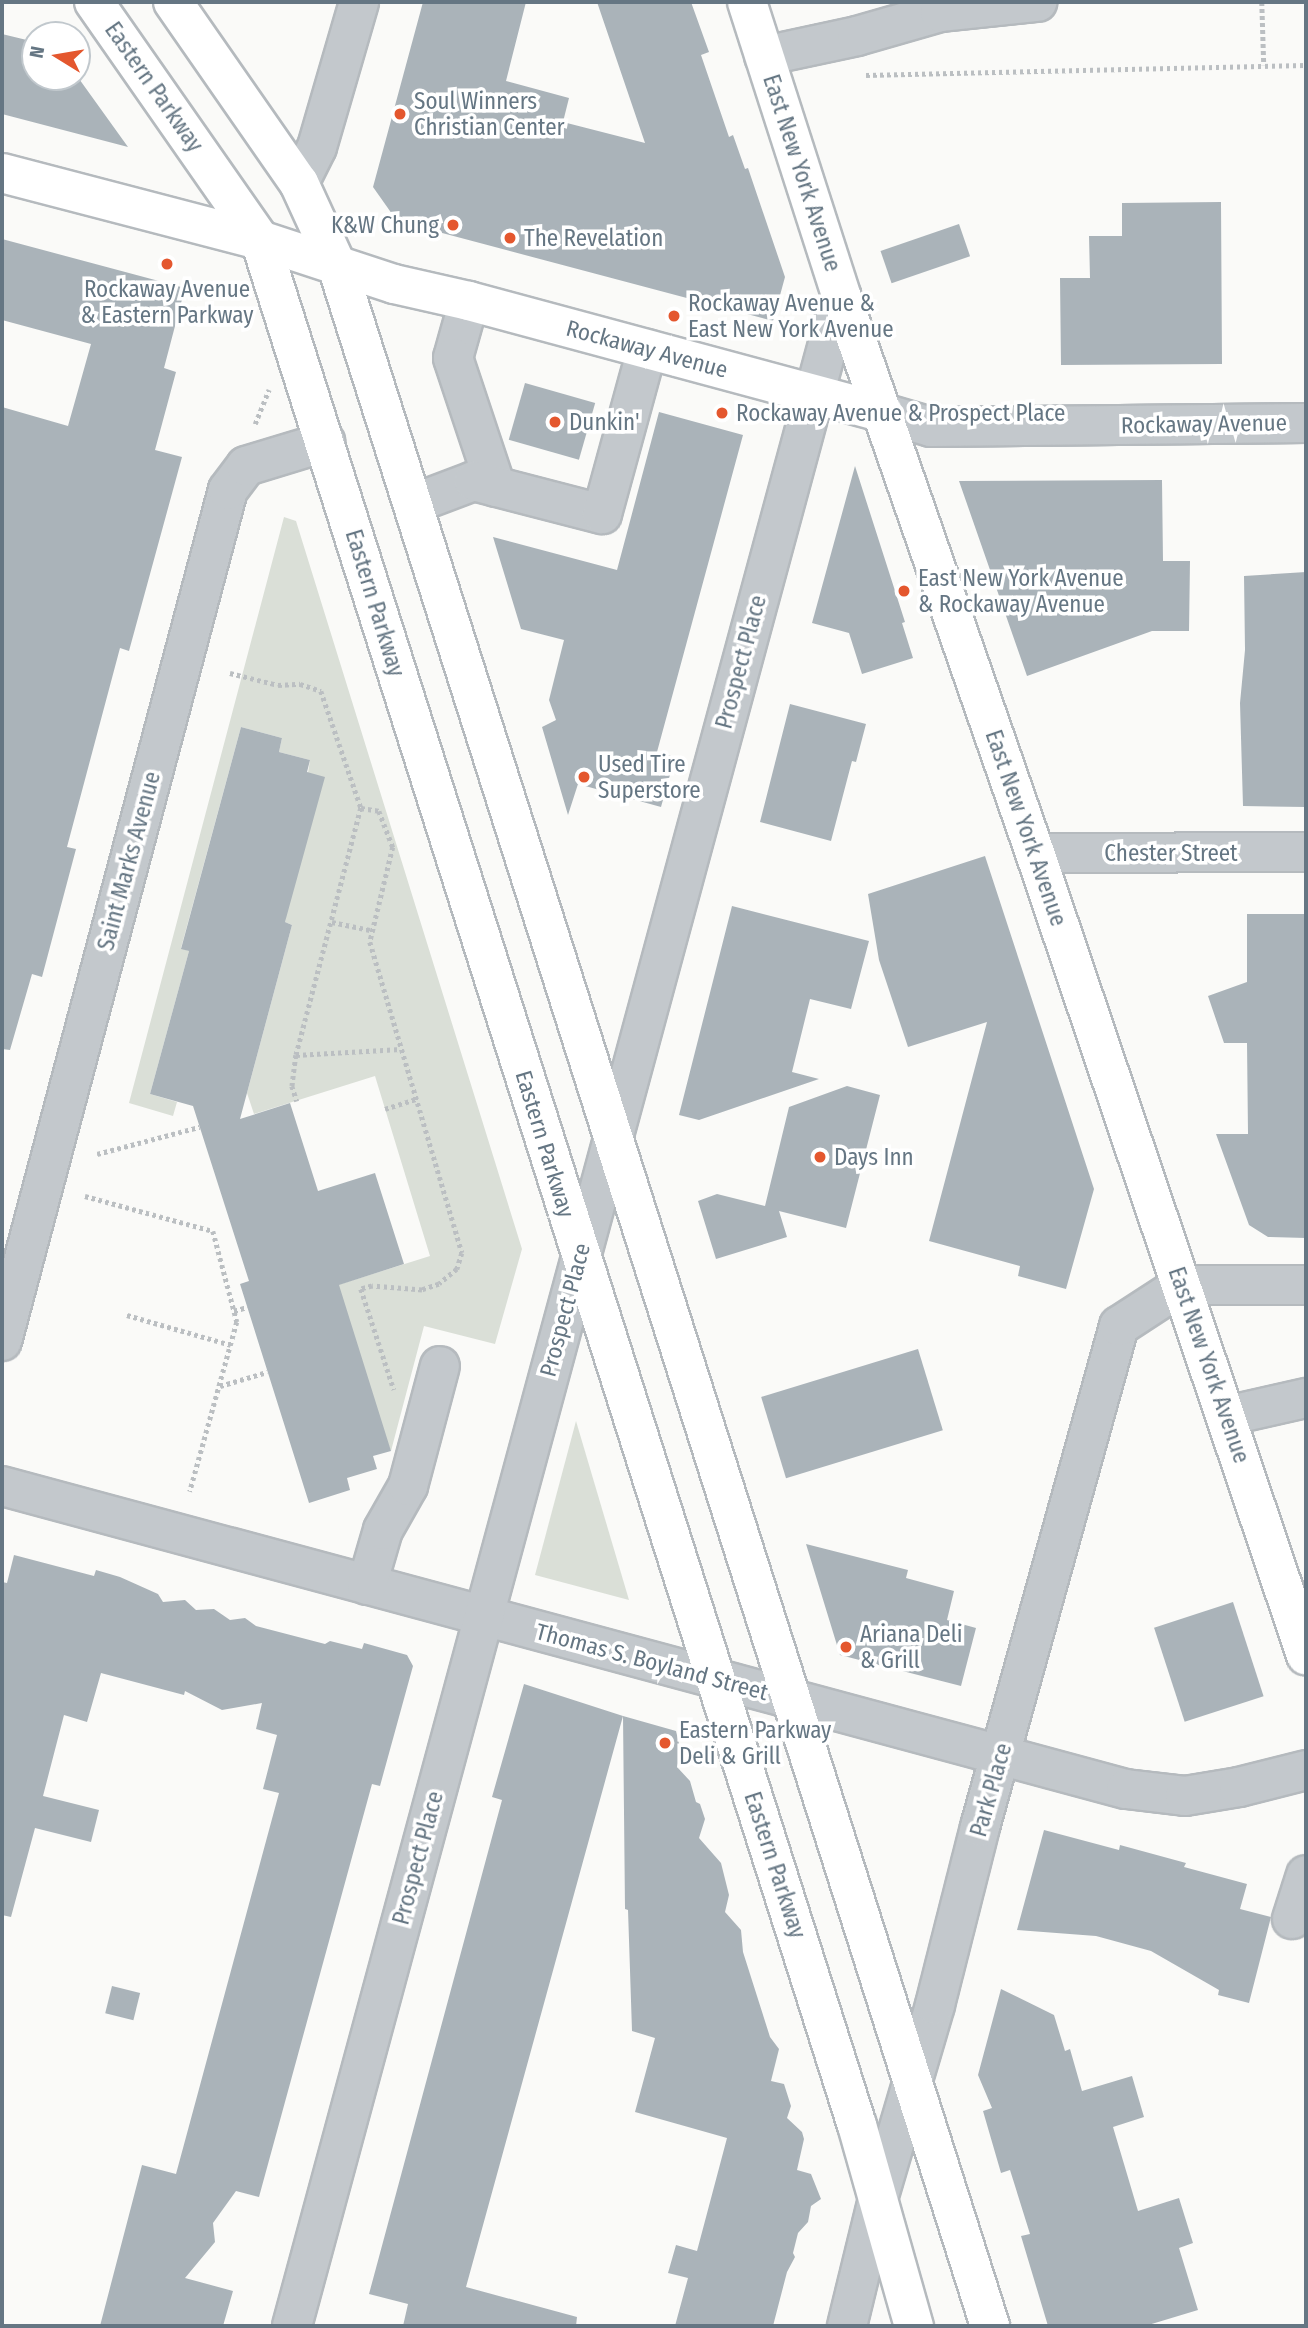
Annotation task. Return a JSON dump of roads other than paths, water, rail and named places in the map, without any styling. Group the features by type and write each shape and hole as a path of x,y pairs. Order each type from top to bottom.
{"main road":[{"name":"Eastern Parkway","path":"94,2 260,240 717,1679 878,2199 914,2326"},
{"path":"173,2 299,183 337,266 990,2326"},
{"name":"East New York Avenue","path":"747,2 841,295 1035,853 1306,1654"},
{"name":"Rockaway Avenue","path":"2,173 260,240 394,284 468,301 883,414"}],"street":[{"path":"299,183 317,147 359,2"},
{"path":"764,56 857,36 940,12 1037,2"},
{"name":"Prospect Place","path":"292,2326 612,1134 841,295"},
{"path":"468,301 453,358 496,487"},
{"path":"413,504 474,481 602,514 647,349"},
{"name":"Rockaway Avenue","path":"883,414 931,426 1306,423"},
{"name":"Saint Marks Avenue","path":"2,1341 228,490 246,466 324,442"},
{"name":"Chester Street","path":"1035,853 1306,852"},
{"path":"1182,1285 1306,1285"},
{"name":"Park Place","path":"847,2326 878,2199 1119,1326 1182,1285"},
{"path":"367,1585 383,1530 408,1486 440,1366"},
{"path":"1226,1416 1306,1398"},
{"name":"Thomas S. Boyland Street","path":"2,1486 1126,1789 1185,1796 1239,1787 1306,1770"},
{"path":"1292,1919 1306,1875"}],"place":[{"name":"Soul Winners Christian Center","path":"400,114"},
{"name":"K&W Chung","path":"453,225"},
{"name":"The Revelation","path":"510,238"},
{"name":"Rockaway Avenue & Eastern Parkway","path":"167,264"},
{"name":"Rockaway Avenue & East New York Avenue","path":"674,316"},
{"name":"Rockaway Avenue & Prospect Place","path":"722,413"},
{"name":"Dunkin'","path":"555,422"},
{"name":"East New York Avenue & Rockaway Avenue","path":"904,591"},
{"name":"Used Tire Superstore","path":"584,777"},
{"name":"Days Inn","path":"820,1157"},
{"name":"Ariana Deli & Grill","path":"846,1647"},
{"name":"Eastern Parkway Deli & Grill","path":"665,1743"}]}
